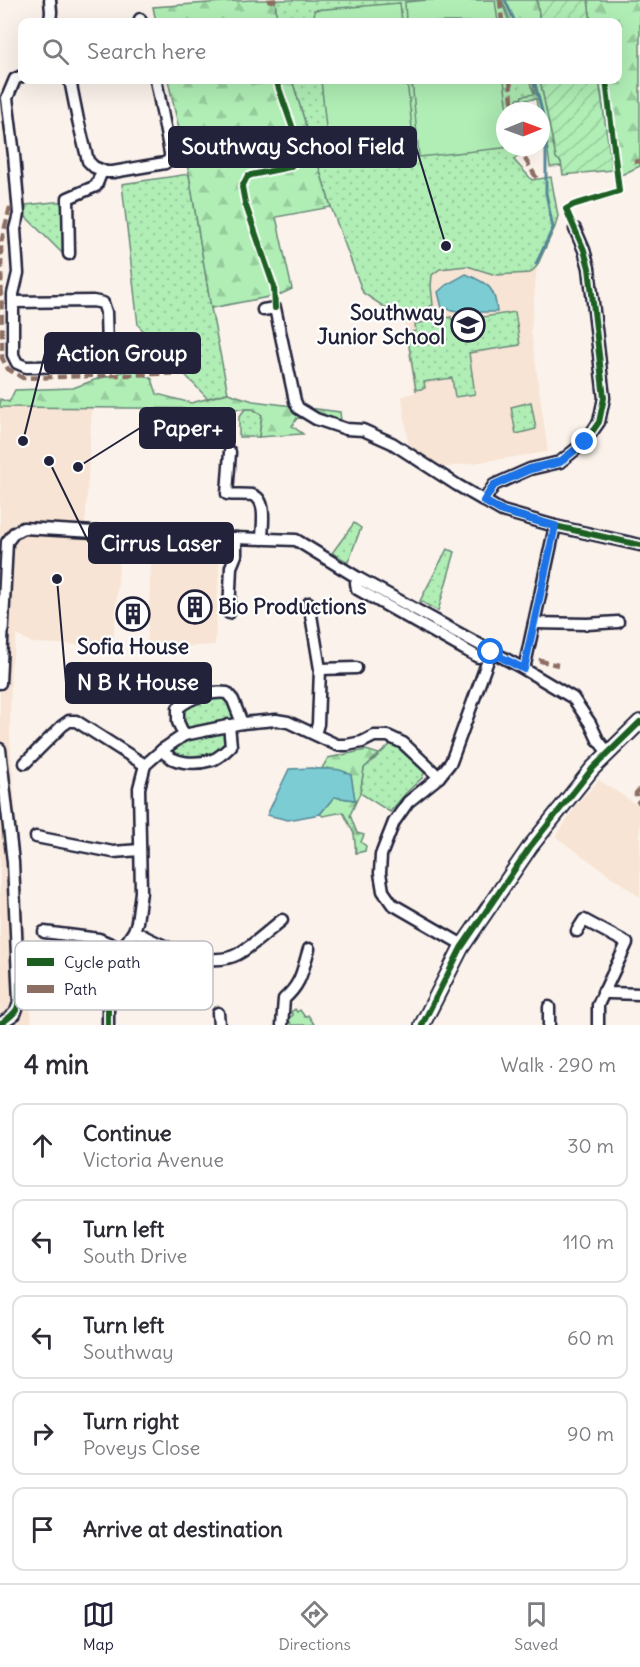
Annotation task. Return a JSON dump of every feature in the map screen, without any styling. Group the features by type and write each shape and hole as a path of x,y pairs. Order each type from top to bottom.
{"street":[{"path":"50,0 50,18"},
{"path":"13,298 103,303 106,312 107,349 95,363 87,366 26,367 17,363 13,355 13,298 18,273 15,229 19,214 7,98 15,79 18,78"},
{"path":"71,84 88,161 102,171 113,172 165,163 170,159 157,84"},
{"path":"69,254 68,198 96,186 102,171"},
{"path":"484,501 494,485 530,469 560,462 585,442 599,422 604,398 589,268 575,229"},
{"path":"262,310 275,308 298,408 316,419 346,429 363,430 392,442 502,511 555,526 640,545"},
{"path":"230,453 227,494 253,495 259,499 262,506 262,539"},
{"path":"524,669 555,526"},
{"path":"0,683 7,542 14,533 23,528 137,535 296,540 358,578 573,698 608,753"},
{"path":"229,613 231,567 236,555 236,538"},
{"path":"309,603 320,669 318,724 315,734"},
{"path":"534,623 618,622"},
{"path":"463,945 392,904 383,891 380,873 381,855 394,822 408,802 439,777 451,762 491,652"},
{"path":"320,669 356,668"},
{"path":"184,735 178,722 178,708 185,701 218,692 227,693 233,700 242,723"},
{"path":"127,941 137,922 141,892 139,788 145,765 184,735 229,725 276,720 288,722 338,745 347,746 363,742 374,736 388,736 403,743 439,777"},
{"path":"25,763 69,721 76,721 145,765"},
{"path":"422,1025 463,945 548,822 592,769 640,722"},
{"path":"162,750 166,756 175,760 190,762 212,760 231,746 229,725"},
{"path":"0,749 13,862 16,941"},
{"path":"36,837 113,852 140,850"},
{"path":"213,958 224,959 238,954 282,920"},
{"path":"577,932 584,920 627,943 598,1005 598,1025"},
{"path":"134,931 153,941"},
{"path":"44,932 104,941"},
{"path":"282,1025 284,999 300,981 309,949"},
{"path":"603,992 640,994"},
{"path":"549,1007 549,1025"},
{"path":"0,1024 15,1014 16,1010"},
{"path":"218,1013 219,1025"}],"shaded area":[{"name":"Southway Junior School","path":"551,177 558,216 537,266 531,331 548,452 440,468 409,451 402,396 414,393 404,320 363,293 331,207"},
{"path":"0,407 92,408 85,528 221,534 215,645 147,649 152,541 121,541 113,646 32,643 17,635 11,667 10,738 26,941 15,941 15,1010 31,1010 32,1025 0,1025"},
{"path":"599,780 640,807 640,897 556,837 577,804"}],"green space":[{"path":"275,0 501,0 508,18 277,18"},
{"path":"275,0 277,18 155,18 153,7"},
{"path":"495,0 497,18 406,18 405,2"},
{"path":"502,0 537,0 539,18 509,18"},
{"path":"537,0 588,0 590,18 539,18"},
{"path":"588,0 640,0 640,166 615,178 600,84 622,84 622,18 590,18"},
{"path":"400,3 402,18 315,18 314,10"},
{"path":"169,84 293,84 331,207 276,217 292,289 279,295 211,308 189,174"},
{"path":"293,84 530,84 535,96 517,99 518,102 496,102 496,156 518,156 514,160 532,180 551,177 558,216 537,266 530,273 496,275 467,266 440,269 432,275 433,305 404,320 363,293 331,207"},
{"path":"321,84 407,84 415,157 330,166"},
{"path":"412,84 505,84 507,102 496,102 496,149 419,157"},
{"path":"533,84 541,84 546,102 536,102 536,99 521,100 522,96 535,94"},
{"path":"541,84 600,84 612,170 563,175 561,162 556,158 550,129 550,102 545,102"},
{"path":"550,119 562,166 550,167 549,156"},
{"path":"189,174 211,308 228,393 207,398 138,325 122,184"},
{"path":"60,202 65,213 66,253 62,253 25,216 26,205"},
{"path":"515,312 520,345 469,353 475,394 455,397 452,378 424,382 425,388 416,390 407,333 416,331 415,324 451,317 458,321 460,315 463,315 464,320"},
{"path":"134,369 152,379 157,394 191,403 228,393 253,401 340,412 341,421 297,418 292,426 303,434 259,437 262,415 253,409 0,407 0,399 9,402 15,390 73,388"},
{"path":"531,402 536,429 516,434 511,407"},
{"path":"245,409 253,409 262,415 259,437 239,437 239,417"},
{"path":"354,523 361,528 348,562 332,553"},
{"path":"447,549 455,552 438,611 420,601"},
{"path":"226,696 235,714 234,718 184,728 181,721 182,709 188,705"},
{"path":"222,732 226,738 226,744 211,757 189,760 171,753 170,750 184,742"},
{"path":"392,743 425,771 422,778 390,812 360,793 364,768"},
{"path":"366,750 379,754 364,768 360,793 350,815 357,833 364,835 361,842 366,846 365,851 356,853 354,834 343,812 323,816 320,814 334,797 355,800 351,775 328,768 321,770 328,758"},
{"path":"295,1009 297,1012 300,1010 305,1017 308,1015 314,1024 292,1025 288,1019 293,1015 291,1012"}],"water":[{"path":"466,274 489,287 495,297 497,312 462,312 442,308 438,292"},
{"path":"289,769 336,769 351,775 355,800 334,797 320,814 288,820 267,815"}],"waterway":[{"path":"505,0 513,18"},
{"path":"535,84 546,127 546,193 553,228 536,264"}],"marked path":[{"path":"267,1 279,0"},
{"path":"500,0 502,18"},
{"path":"510,84 512,102"},
{"path":"523,156 537,179"},
{"path":"634,162 640,161"},
{"path":"10,207 1,243 2,358 8,369 23,378 187,373"},
{"path":"95,363 100,375"},
{"path":"541,658 541,661 558,665"},
{"path":"640,789 636,793 636,800 640,803"}],"cycle path":[{"path":"275,308 274,287 245,203 242,187 247,177 251,175 290,167 299,154 300,149 277,84"},
{"path":"606,84 619,191 566,209 584,250 589,268 604,398 599,422 585,442 560,462 530,469 494,485 484,501 502,511 555,526 640,545"},
{"path":"422,1025 461,948 530,847 592,769 640,722"},
{"path":"0,1024 16,1010"},
{"path":"108,1010 108,1025"}],"place":[{"name":"Southway School Field","path":"446,246"},
{"name":"Southway Junior School","path":"468,325"},
{"name":"Action Group","path":"23,441"},
{"name":"Cirrus Laser","path":"49,461"},
{"name":"Paper+","path":"78,467"},
{"name":"N B K House","path":"57,579"},
{"name":"Bio Productions","path":"195,607"},
{"name":"Sofia House","path":"133,614"}],"route":[{"path":"491,652 524,669 555,526 502,511 484,501 494,485 530,469 560,462 585,442"}]}
